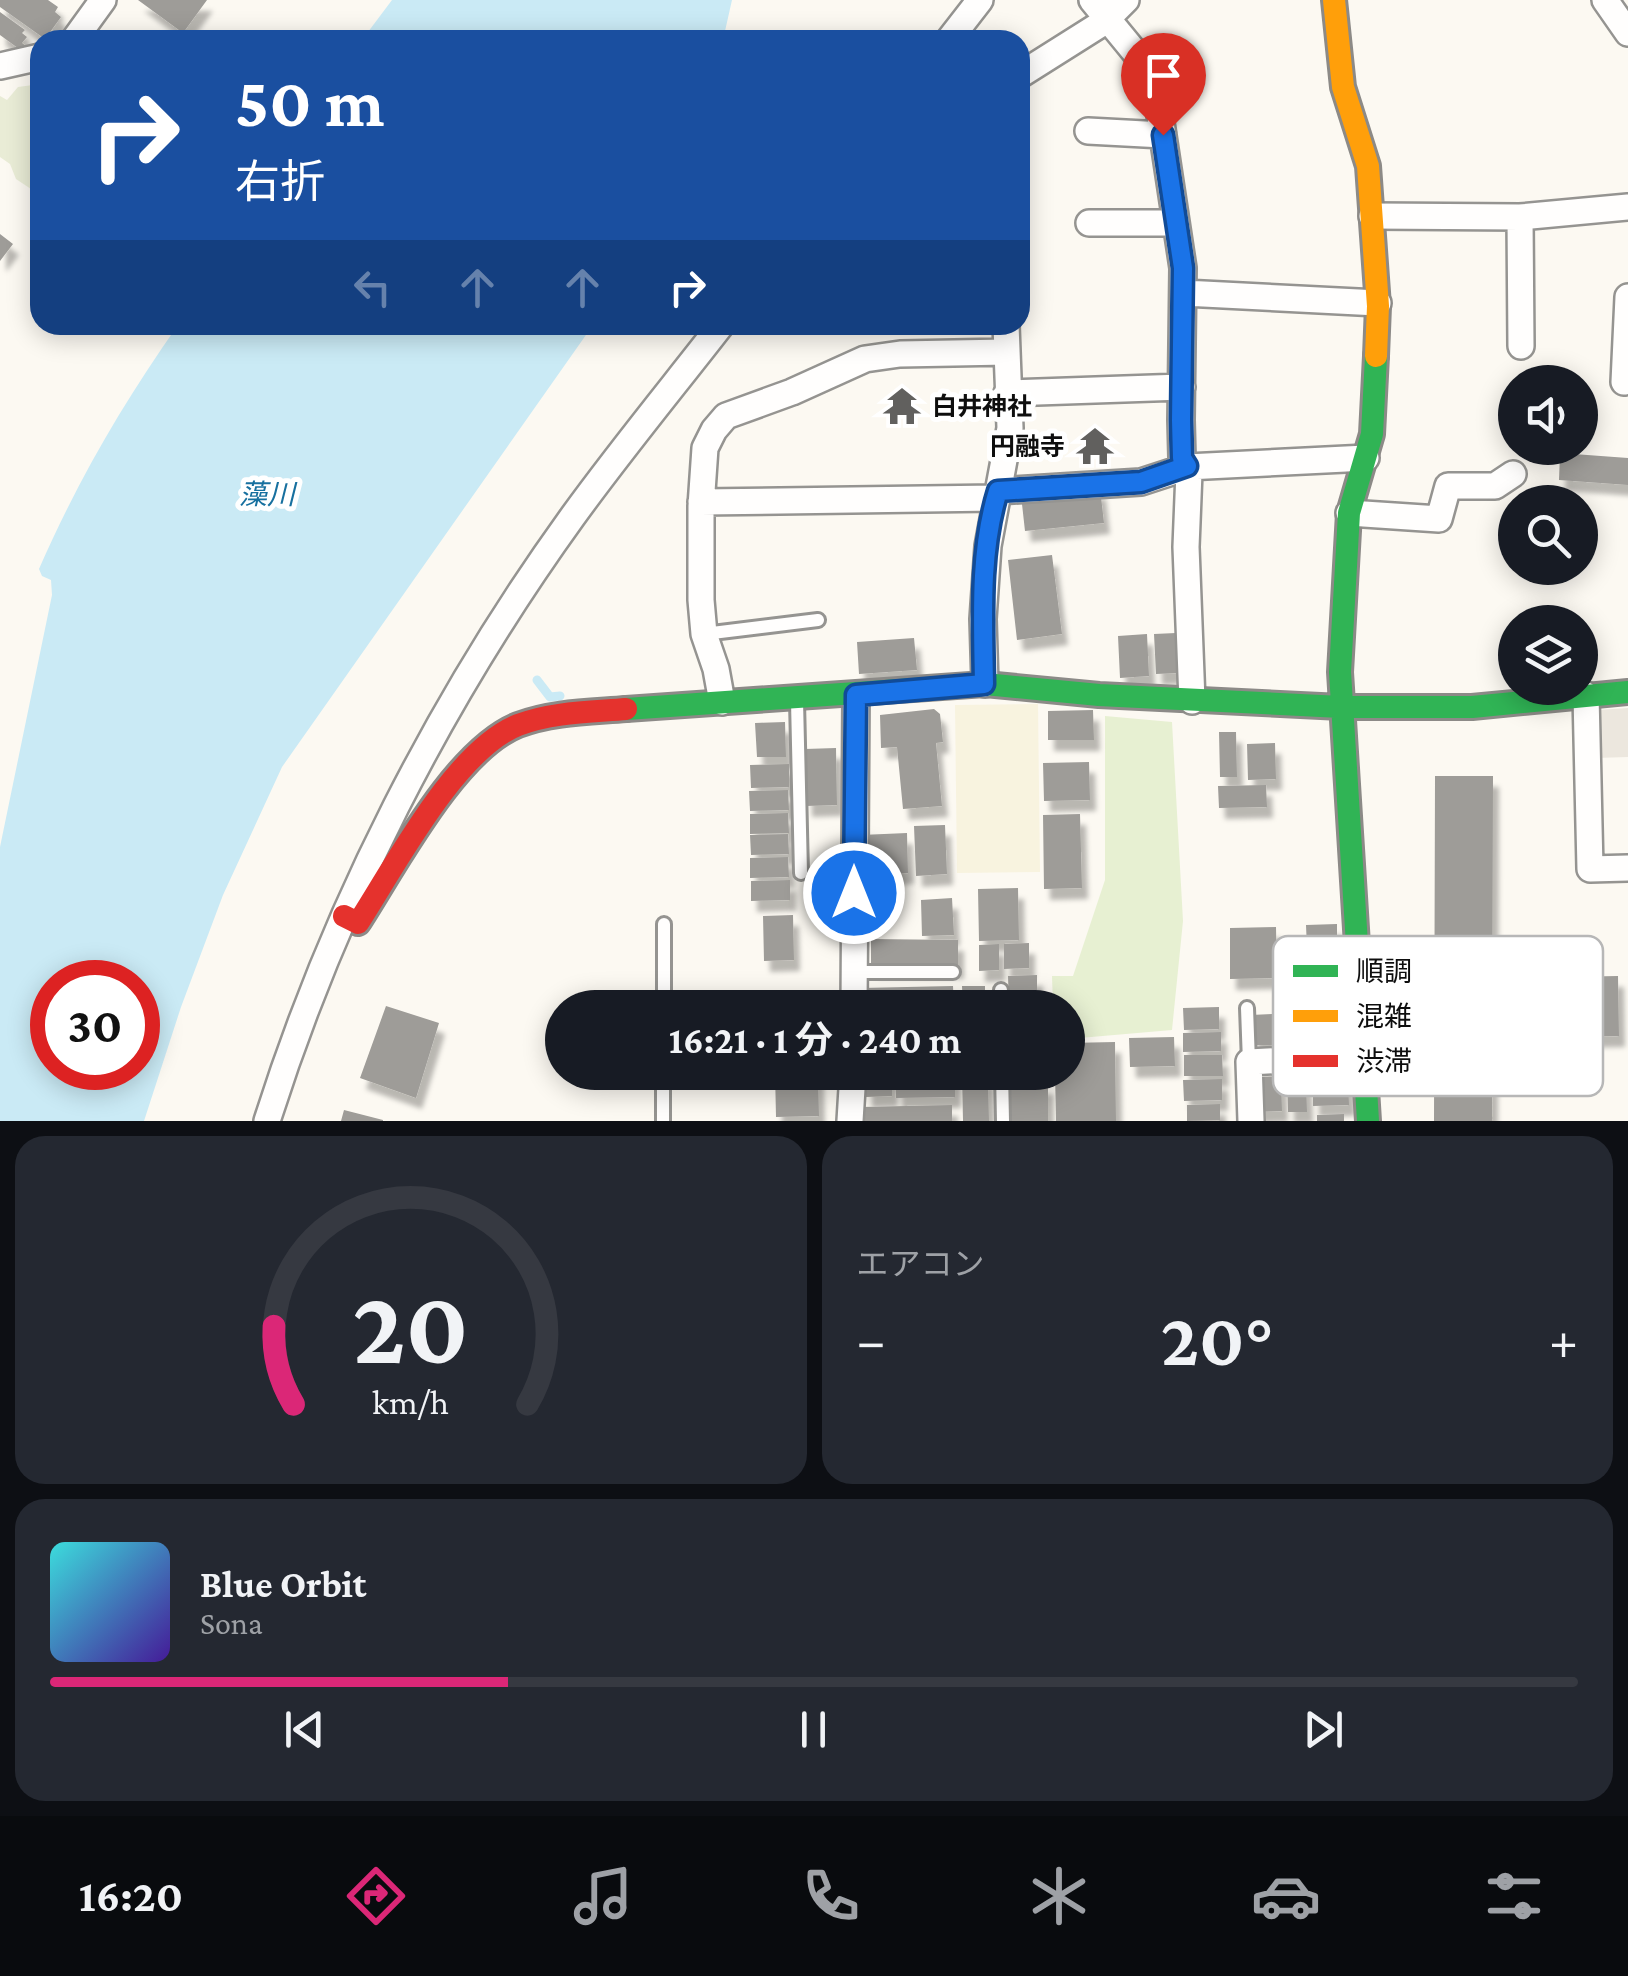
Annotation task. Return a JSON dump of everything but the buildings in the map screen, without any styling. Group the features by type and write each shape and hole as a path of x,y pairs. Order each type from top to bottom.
{"street":[{"path":"81,30 103,0"},
{"path":"956,30 980,0"},
{"path":"1030,67 1099,10 1126,0"},
{"path":"1334,0 1343,87 1368,166 1378,303 1372,434 1350,513 1341,625 1341,707 1356,936"},
{"path":"1605,0 1628,33"},
{"path":"1099,10 1146,67 1157,96 1183,268 1182,458 1187,466 1192,701"},
{"path":"0,66 30,59"},
{"path":"1088,130 1163,135"},
{"path":"1372,216 1520,217 1628,207"},
{"path":"1520,217 1521,346"},
{"path":"1089,223 1174,223"},
{"path":"1184,293 1378,303"},
{"path":"1624,382 1628,297"},
{"path":"267,1121 300,1023 344,916 426,752 518,598 573,516 714,335"},
{"path":"984,684 984,584 1010,428 1006,335"},
{"path":"722,702 704,634 701,502 705,448 714,430 726,416 865,359 900,354 1006,352"},
{"path":"1006,393 1182,387"},
{"path":"701,502 997,494 1141,482 1187,466 1366,458"},
{"path":"1350,513 1439,519 1448,486 1496,486 1514,474"},
{"path":"344,916 358,923 455,782 490,742 521,724 562,714 984,684 1192,701 1341,707 1498,704"},
{"path":"1598,694 1628,692"},
{"path":"854,990 856,695"},
{"path":"1586,705 1590,868 1628,868"},
{"path":"1251,1121 1249,1062 1273,1061"},
{"path":"850,1121 851,1090"},
{"path":"1366,1096 1368,1121"}],"lane":[{"path":"704,634 818,620"},
{"path":"797,698 801,873"},
{"path":"664,924 664,990"},
{"path":"854,972 953,972"},
{"path":"1248,1008 1249,1062"},
{"path":"663,1090 663,1121"},
{"path":"1002,1090 1003,1121"}],"shaded area":[{"path":"1038,704 1040,872 957,873 955,705"},
{"path":"1628,708 1628,757 1596,758 1597,710"}],"green space":[{"path":"30,85 30,188 16,179 10,164 0,157 0,96 7,100 18,87"},
{"path":"1105,716 1172,722 1183,921 1172,1030 1085,1038 1085,990 1052,990 1052,976 1073,976 1105,880"}],"water":[{"path":"392,0 732,0 725,30 370,30"},
{"name":"藻川","path":"171,335 586,335 282,767 223,895 160,1072 160,960 30,960 30,1090 154,1090 144,1121 0,1121 0,847 52,595 51,580 42,576 39,569 85,474"}],"waterway":[{"path":"537,680 550,697 560,696"}],"traffic: fast":[{"path":"1356,936 1340,672 1349,513 1372,434 1376,356"},
{"path":"626,709 985,684 1099,695 1341,707 1472,707 1628,692"},
{"path":"1366,1096 1368,1121"}],"traffic: slow":[{"path":"1334,0 1343,87 1368,166 1378,306 1376,356"}],"traffic: jam":[{"path":"344,916 358,923 428,812 472,758 495,738 544,717 626,709"}],"place":[{"name":"白井神社","path":"902,406"},
{"name":"円融寺","path":"1095,446"}],"route":[{"path":"854,893 856,695 984,684 984,584 998,491 1141,482 1187,466 1182,458 1181,420 1183,268 1163,135"}]}
